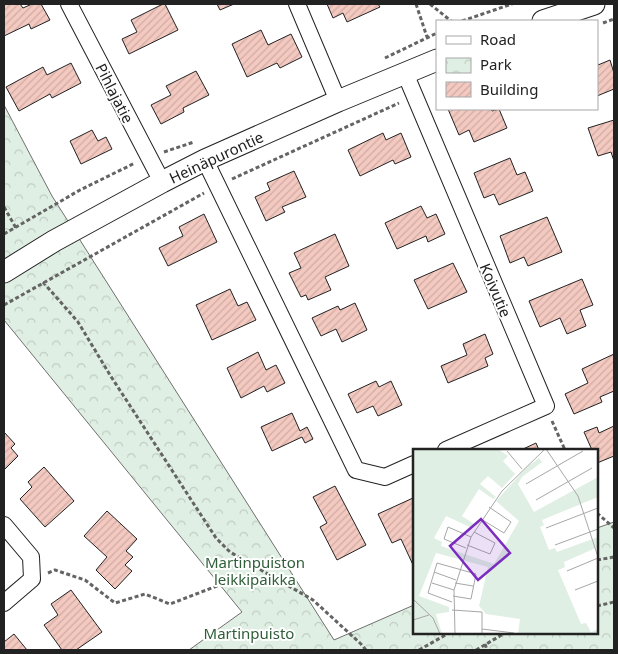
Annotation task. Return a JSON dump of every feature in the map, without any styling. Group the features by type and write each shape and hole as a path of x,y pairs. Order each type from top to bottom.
{"street":[{"name":"Pihlajatie","path":"69,4 162,182"},
{"path":"297,4 338,101"},
{"path":"546,20 594,4"},
{"name":"Heinäpurontie","path":"4,272 54,241 205,160 338,101 436,60"},
{"name":"Koivutie","path":"406,73 546,406"},
{"path":"205,160 356,470 385,478 413,464"},
{"path":"448,449 546,406"},
{"path":"4,526 31,557 32,579 4,603"}],"path":[{"path":"416,4 427,37"},
{"path":"430,4 450,20"},
{"path":"465,20 512,4"},
{"path":"598,25 614,19"},
{"path":"4,207 16,228"},
{"path":"43,282 78,322 110,375 216,538 230,552 314,600 366,650"},
{"path":"546,406 565,449"},
{"path":"598,513 614,528"},
{"path":"598,560 614,557"},
{"path":"32,579 55,570 84,580 115,603 145,594 170,604 230,581"},
{"path":"598,606 614,602"},
{"path":"419,650 447,634"},
{"path":"476,650 503,634"},
{"path":"485,644 487,650"}],"green space":[{"path":"4,105 52,196 334,640 413,605 413,634 598,634 598,528 614,522 614,650 189,650 242,612 4,320"}],"building":[{"path":"4,4 20,4 23,8 32,4 41,4 50,20 31,29 29,24 4,36"},
{"path":"165,4 178,30 129,54 122,39 137,32 131,20"},
{"path":"217,4 234,4 220,10"},
{"path":"327,4 378,4 380,7 347,22 343,13 333,18"},
{"path":"261,30 268,45 291,34 302,57 280,68 277,63 247,77 232,44"},
{"path":"610,60 614,73 614,89 598,96 598,65"},
{"path":"71,63 81,83 52,98 50,94 19,111 6,87 43,67 47,75"},
{"path":"196,71 209,95 183,108 184,112 161,124 151,105 171,95 166,86"},
{"path":"448,110 499,110 507,128 474,142 469,130 459,135"},
{"path":"614,120 614,161 611,152 598,156 588,128"},
{"path":"92,130 98,141 106,137 112,149 81,164 70,141"},
{"path":"383,133 386,140 401,133 411,157 395,164 393,160 360,176 348,150"},
{"path":"510,158 517,175 525,172 533,191 499,205 494,194 484,198 474,173"},
{"path":"294,171 306,197 282,207 285,212 266,221 255,197 270,190 267,183"},
{"path":"421,206 427,218 436,214 445,234 428,242 426,236 397,249 385,223"},
{"path":"204,214 217,242 168,266 159,248 183,236 179,227"},
{"path":"547,217 562,252 528,266 524,257 510,263 500,236"},
{"path":"335,234 349,266 325,277 331,290 308,300 306,295 301,297 289,273 301,268 294,253"},
{"path":"453,263 467,292 428,309 414,280"},
{"path":"582,279 593,305 580,310 586,326 567,334 560,318 540,327 529,301"},
{"path":"230,289 238,306 247,302 256,320 212,340 196,305"},
{"path":"355,303 367,330 342,342 336,329 321,336 312,318 338,306 340,310"},
{"path":"485,334 493,354 485,358 488,366 448,383 441,366 467,355 463,344"},
{"path":"258,352 266,370 276,365 285,383 267,392 264,386 241,398 227,368"},
{"path":"614,354 614,391 600,397 602,402 574,414 565,394 588,383 582,369"},
{"path":"376,381 379,387 391,381 402,405 378,416 373,406 357,413 348,394"},
{"path":"292,413 300,431 307,427 313,439 305,443 302,437 272,451 261,427"},
{"path":"614,426 614,456 598,463 598,449 592,449 584,432 597,427 599,433"},
{"path":"4,432 15,444 11,448 18,456 4,470"},
{"path":"536,443 539,449 523,449"},
{"path":"44,467 74,501 45,527 20,499 32,487 28,482"},
{"path":"335,486 366,545 337,560 320,527 327,523 313,497"},
{"path":"413,498 413,565 401,539 392,543 378,514"},
{"path":"107,511 137,539 126,551 133,557 125,565 132,571 115,589 96,570 107,557 84,536"},
{"path":"71,590 102,632 76,650 62,650 44,625 58,615 51,604"},
{"path":"14,634 27,650 4,650 4,642"}],"park label":[{"name":"Martinpuiston leikkipaikka","path":"255,570"},
{"name":"Martinpuisto","path":"249,633"}]}
